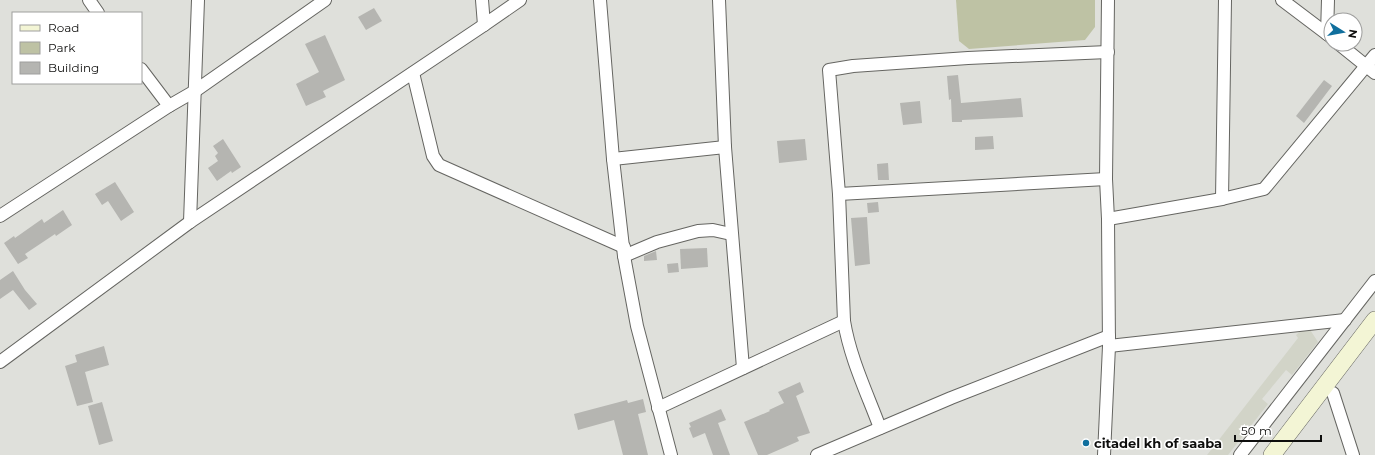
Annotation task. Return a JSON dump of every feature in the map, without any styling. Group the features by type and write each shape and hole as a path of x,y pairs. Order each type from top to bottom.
{"street":[{"path":"88,0 97,12"},
{"path":"190,222 198,0"},
{"path":"0,216 194,91 324,0"},
{"path":"482,0 484,25"},
{"path":"0,362 190,222 520,0"},
{"path":"600,0 613,160 624,252 637,326 671,455"},
{"path":"719,0 725,147 743,368"},
{"path":"1104,455 1109,341 1108,219 1106,178 1108,0"},
{"path":"1222,199 1225,0"},
{"path":"1282,0 1323,31"},
{"path":"1328,0 1328,12"},
{"path":"880,428 855,364 846,336 844,321 839,194 830,70 853,66 968,58 1108,52"},
{"path":"1349,52 1371,70"},
{"path":"1108,219 1222,199 1264,189 1371,70 1375,55"},
{"path":"142,70 169,106"},
{"path":"413,73 433,156 439,165 624,252 698,231 713,230 731,234"},
{"path":"613,160 725,147"},
{"path":"839,194 1106,178"},
{"path":"1240,455 1375,281"},
{"path":"817,455 841,450 880,428 1109,341 1345,320"},
{"path":"1272,455 1375,320"},
{"path":"658,408 844,321"},
{"path":"1285,455 1375,339"},
{"path":"1333,393 1353,455"}],"shaded area":[{"path":"1307,325 1318,342 1292,375 1286,370 1262,399 1268,404 1228,455 1207,455 1298,338 1296,335"}],"green space":[{"path":"956,0 1095,0 1095,27 1085,40 969,49 959,41"}],"building":[{"path":"374,8 382,21 366,30 358,17"},
{"path":"325,35 345,80 323,91 326,97 306,106 296,84 319,72 305,44"},
{"path":"958,75 961,103 1021,98 1023,117 962,120 962,122 952,122 951,99 949,100 947,76"},
{"path":"1324,80 1332,86 1304,123 1296,116"},
{"path":"920,101 922,123 903,125 900,103"},
{"path":"993,136 994,149 975,150 975,137"},
{"path":"223,139 241,167 232,173 231,171 217,181 208,168 218,161 215,156 218,153 213,146"},
{"path":"805,139 807,160 779,163 777,141"},
{"path":"888,163 889,180 878,180 877,164"},
{"path":"115,182 134,212 121,221 108,201 102,205 95,194"},
{"path":"878,202 879,212 868,213 867,203"},
{"path":"63,210 72,225 56,236 55,234 25,254 28,258 18,264 4,243 14,236 15,238 42,219 44,223"},
{"path":"867,217 870,264 855,266 851,218"},
{"path":"707,248 708,267 681,269 680,249"},
{"path":"656,251 657,260 644,261 644,256"},
{"path":"678,263 679,272 668,273 667,264"},
{"path":"13,271 25,290 37,304 29,310 13,290 0,299 0,280"},
{"path":"104,346 109,365 85,372 93,402 77,406 65,366 77,362 75,355"},
{"path":"800,382 804,392 796,396 810,433 797,437 799,441 767,455 758,455 744,422 770,411 769,410 784,403 778,392"},
{"path":"643,399 646,412 638,414 648,455 623,455 614,420 578,430 574,414 627,400 628,403"},
{"path":"102,402 113,441 99,445 88,406"},
{"path":"721,409 726,420 718,423 730,455 713,455 705,433 693,438 689,428 691,427 689,423"}],"place":[{"name":"citadel kh of saaba","path":"1086,443"}]}
